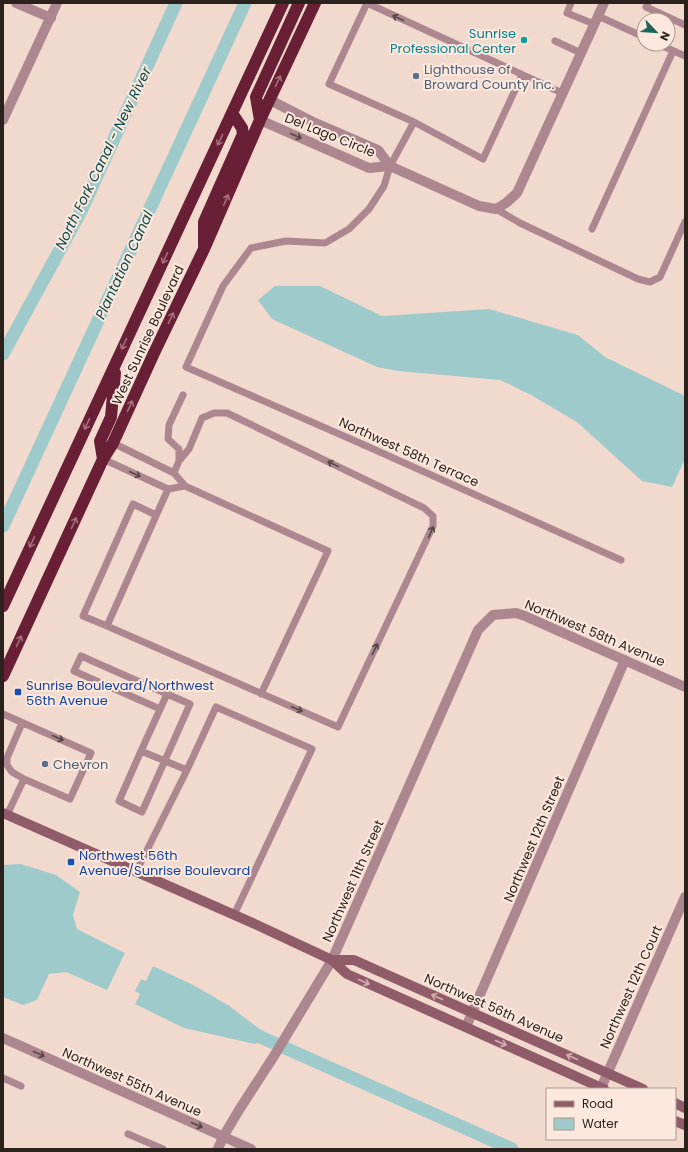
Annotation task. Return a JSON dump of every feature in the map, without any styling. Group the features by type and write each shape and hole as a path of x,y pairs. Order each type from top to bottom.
{"highway":[{"name":"West Sunrise Boulevard","path":"3,606 283,3"},
{"path":"260,120 256,97 299,3"},
{"name":"West Sunrise Boulevard","path":"3,676 103,459 113,443 204,249 260,120 315,3"},
{"path":"204,249 204,222 243,134 242,128 232,113"},
{"path":"103,459 100,441 111,417 115,363"}],"street":[{"path":"16,3 51,18"},
{"path":"3,120 57,3"},
{"path":"496,209 506,203 517,193 604,3"},
{"name":"Del Lago Circle","path":"270,100 310,121 378,150 390,166 479,206 496,209"},
{"name":"Del Lago Circle","path":"260,120 369,168 390,166"},
{"name":"Northwest 58th Avenue","path":"493,615 516,613 685,687"},
{"name":"Northwest 11th Street","path":"218,1149 223,1136 274,1056 332,960 478,630 493,615"},
{"name":"Northwest 12th Street","path":"466,1027 625,660"},
{"name":"Northwest 56th Avenue","path":"5,814 234,915 332,960 347,974 602,1088"},
{"name":"Northwest 12th Court","path":"602,1088 607,1073 685,897"},
{"name":"Northwest 56th Avenue","path":"332,960 354,960 641,1088"},
{"name":"Northwest 55th Avenue","path":"3,1038 251,1149"},
{"path":"676,1104 685,1108"}],"lane":[{"path":"522,75 483,160 414,122 329,84 366,3 562,93"},
{"path":"571,3 567,12 596,20 636,34"},
{"path":"648,3 646,7 655,12"},
{"path":"555,41 581,53"},
{"path":"592,230 673,52"},
{"path":"675,52 685,56"},
{"path":"390,166 414,122"},
{"name":"Northwest 58th Terrace","path":"390,166 384,186 369,209 349,229 325,243 286,241 251,248 223,286 186,367 621,560"},
{"path":"496,209 533,229 638,279 650,282 660,277 685,222"},
{"path":"179,461 179,450 168,439 169,425 183,395"},
{"path":"156,515 133,504 83,616 338,726 434,526 434,516 424,508 227,413 214,413 202,418 189,448 179,461 174,473"},
{"path":"113,443 174,473 185,486 328,552 262,694"},
{"path":"103,459 168,489 185,486"},
{"path":"107,626 168,489"},
{"path":"160,709 74,671 81,656 190,704 142,812 119,801 167,694"},
{"path":"136,872 187,770 216,707 312,749 234,915"},
{"path":"3,714 91,753 70,799 24,780 12,772 7,765 7,758 22,723"},
{"path":"141,751 187,770"},
{"path":"5,814 24,780"},
{"path":"3,1078 21,1086"},
{"path":"128,1134 163,1149"}],"water":[{"path":"275,286 320,286 382,316 489,309 578,335 605,357 685,396 685,459 672,487 642,481 577,422 531,395 500,380 398,371 377,367 272,319 258,300"},
{"path":"21,864 56,875 80,892 73,915 77,929 125,953 107,990 66,972 49,974 37,1000 23,1005 3,997 3,865"},
{"path":"153,966 193,985 228,1005 271,1036 273,1040 271,1044 267,1045 260,1042 255,1044 184,1028 135,1004 140,994 135,991 141,979 146,981"}],"waterway":[{"name":"North Fork Canal - New River","path":"3,354 81,211 176,3"},
{"name":"Plantation Canal","path":"3,526 245,3"},
{"path":"256,1035 512,1149"}],"place":[{"name":"Sunrise Professional Center","path":"524,40"},
{"name":"Lighthouse of Broward County Inc.","path":"416,76"},
{"name":"Sunrise Boulevard/Northwest 56th Avenue","path":"18,692"},
{"name":"Chevron","path":"45,764"},
{"name":"Northwest 56th Avenue/Sunrise Boulevard","path":"71,862"}]}
